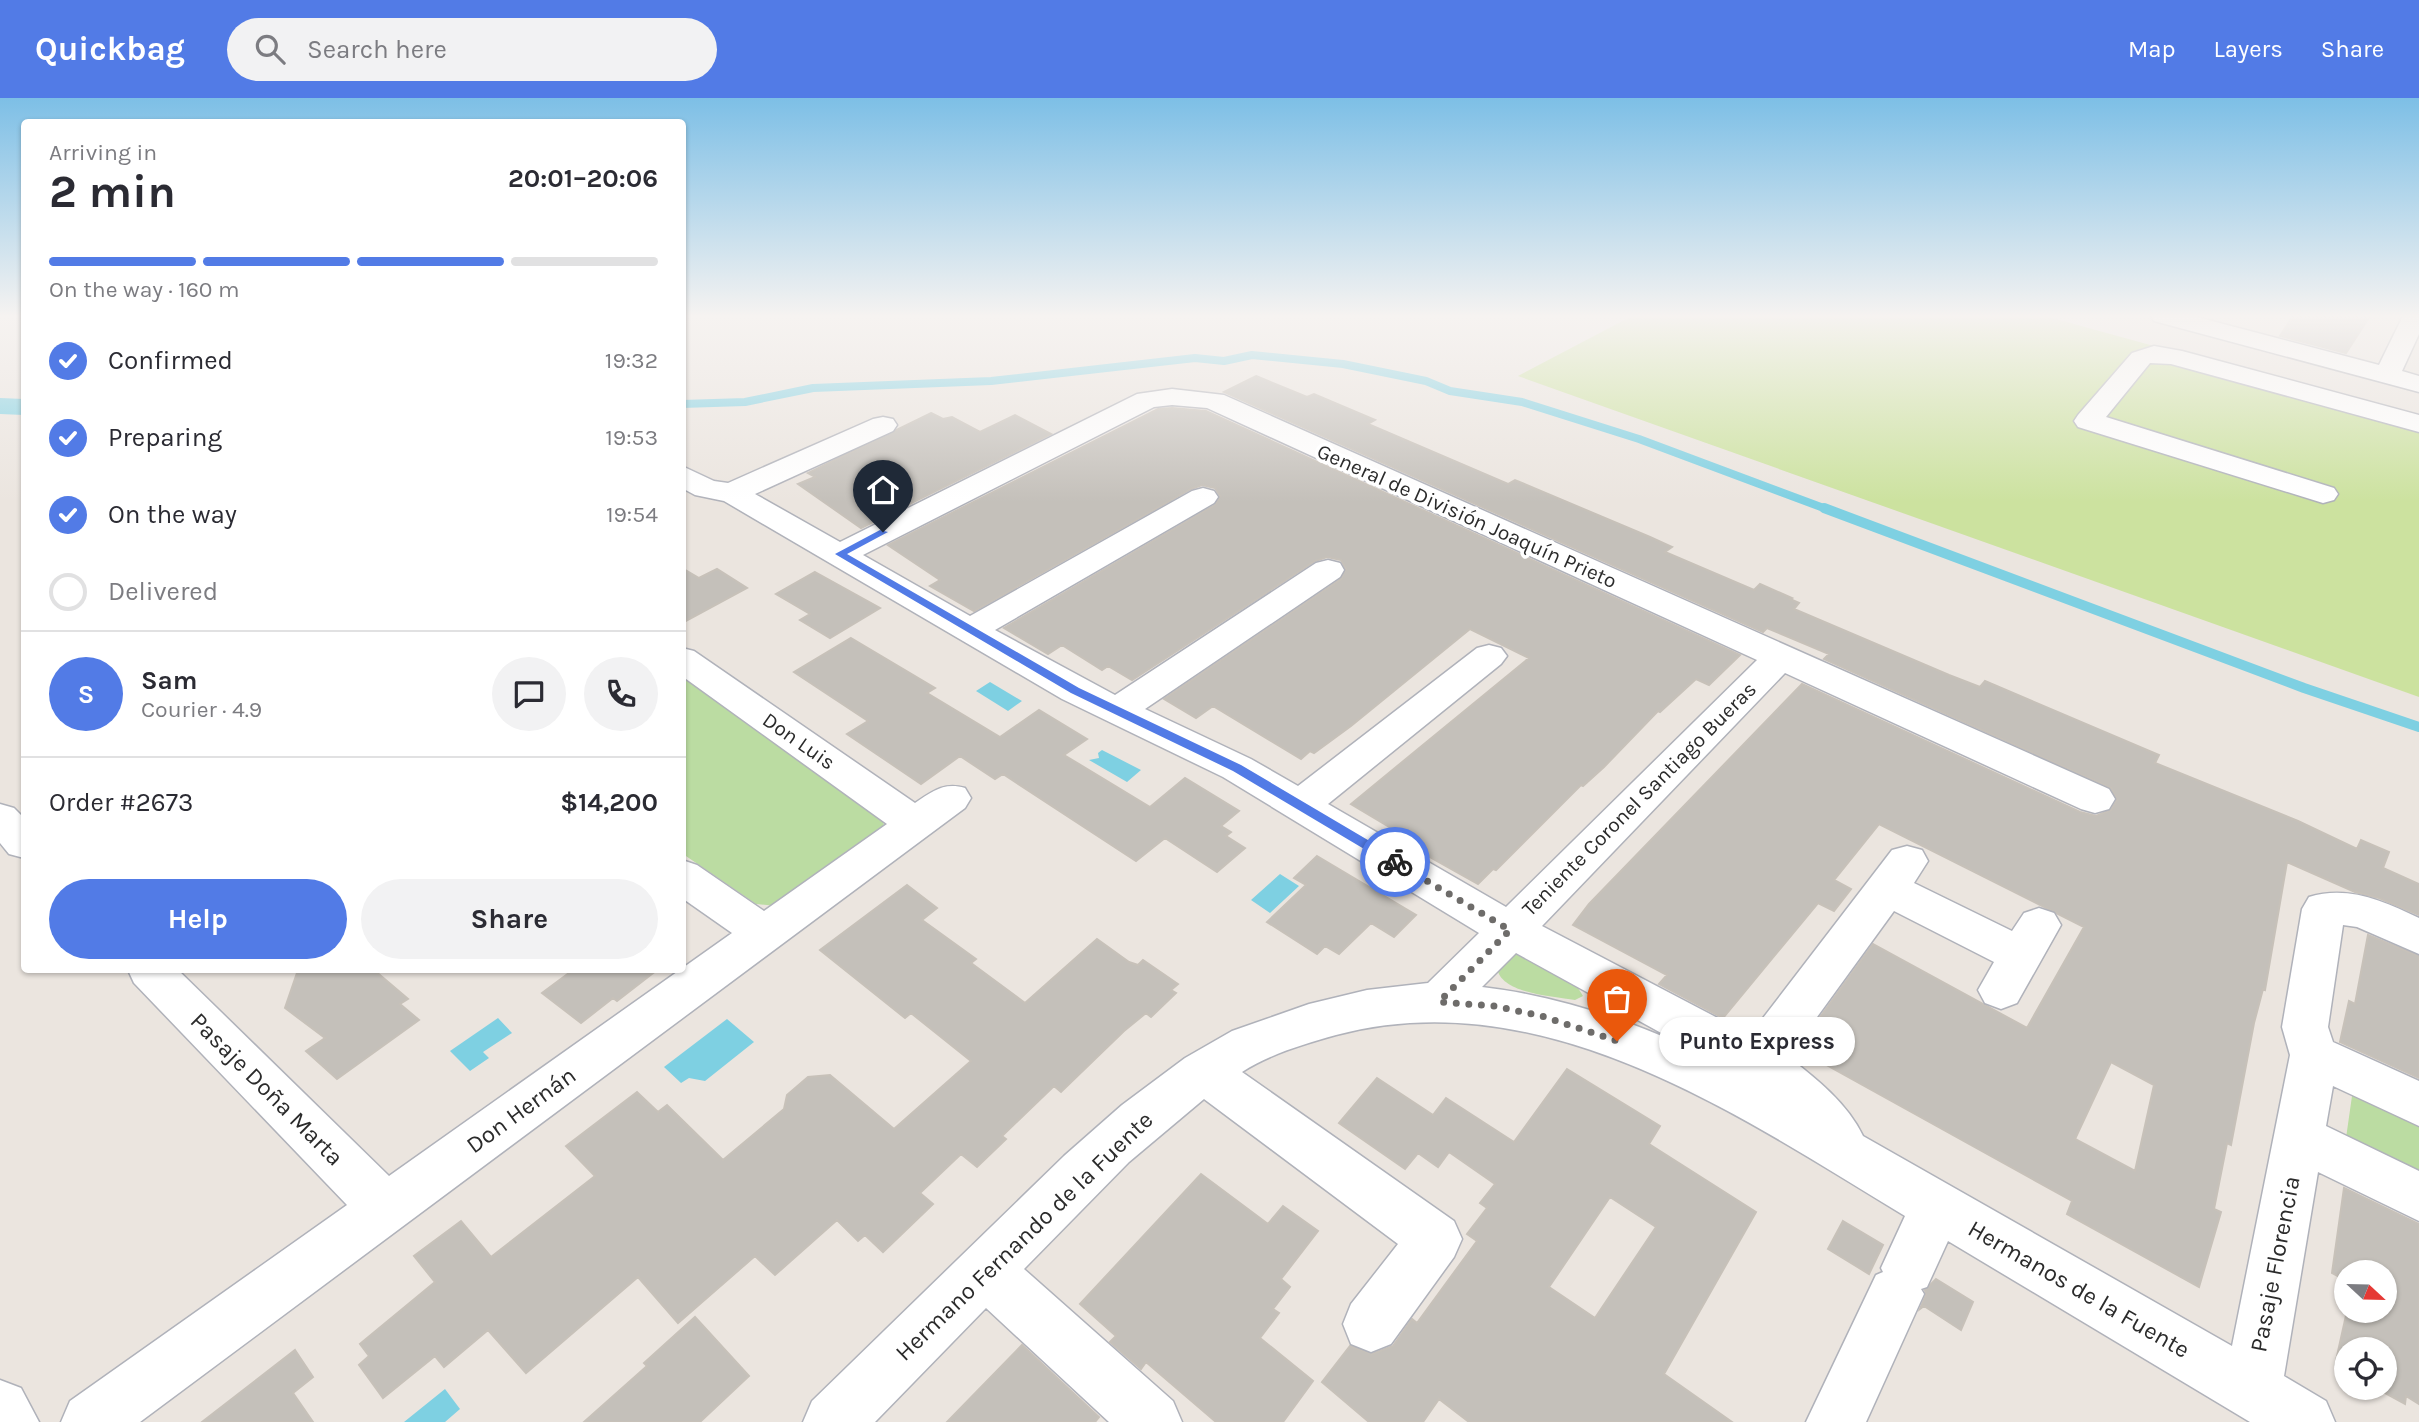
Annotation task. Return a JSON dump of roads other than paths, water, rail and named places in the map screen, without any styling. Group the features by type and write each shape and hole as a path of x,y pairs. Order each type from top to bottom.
{"street":[{"path":"2124,378 2088,421 2323,494"},
{"path":"2252,378 2419,424"},
{"path":"2397,378 2419,384"},
{"name":"General de División Joaquín Prieto","path":"840,554 1147,400 1172,396 1214,401 2095,799"},
{"path":"732,494 883,425"},
{"path":"686,477 706,489 732,494 1116,712 1182,740 1300,805 1510,930 1757,1062 1789,1084 1820,1115 1852,1157"},
{"path":"971,630 1203,497"},
{"path":"1116,712 1328,570"},
{"path":"1300,805 1489,656"},
{"name":"Teniente Coronel Santiago Bueras","path":"1439,1002 1781,657"},
{"name":"Don Luis","path":"686,661 933,811"},
{"name":"Don Hernán","path":"91,1422 933,811"},
{"path":"0,818 21,840"},
{"path":"1757,1062 1897,874 2020,957"},
{"path":"686,879 765,934"},
{"name":"Pasaje Florencia","path":"2252,1390 2314,1055 2305,1027 2324,909 2344,907 2361,911 2419,937"},
{"name":"Pasaje Doña Marta","path":"152,973 385,1208"},
{"name":"Hermano Fernando de la Fuente","path":"846,1418 985,1270 1125,1132 1204,1072 1240,1049 1328,1016 1439,1002 1494,1006 1542,1016 1617,1041 1706,1077 1852,1157"},
{"path":"2314,1055 2419,1104"},
{"path":"1204,1072 1436,1239 1371,1324"},
{"path":"2299,1138 2419,1197"},
{"name":"Hermanos de la Fuente","path":"1852,1157 2305,1422"},
{"path":"1836,1422 1937,1207"},
{"path":"985,1270 1152,1422"},
{"path":"0,1409 9,1422"}],"water":[{"path":"990,682 1022,701 1008,711 976,691"},
{"path":"1102,750 1141,770 1127,782 1089,760 1099,758 1098,753"},
{"path":"1280,874 1299,886 1270,913 1251,900"},
{"path":"498,1018 512,1033 483,1052 489,1058 470,1071 450,1051"},
{"path":"727,1019 754,1042 705,1081 689,1078 681,1083 664,1067"},
{"path":"445,1389 460,1409 445,1422 404,1422"}],"waterway":[{"path":"686,404 745,402 813,388 1020,378"},
{"path":"1410,378 1450,391 1522,402 1639,439 1829,510"},
{"path":"0,406 21,407"},
{"path":"1824,508 2304,688 2419,727"}],"place":[{"name":"Punto Express","path":"1617,1041"}]}
